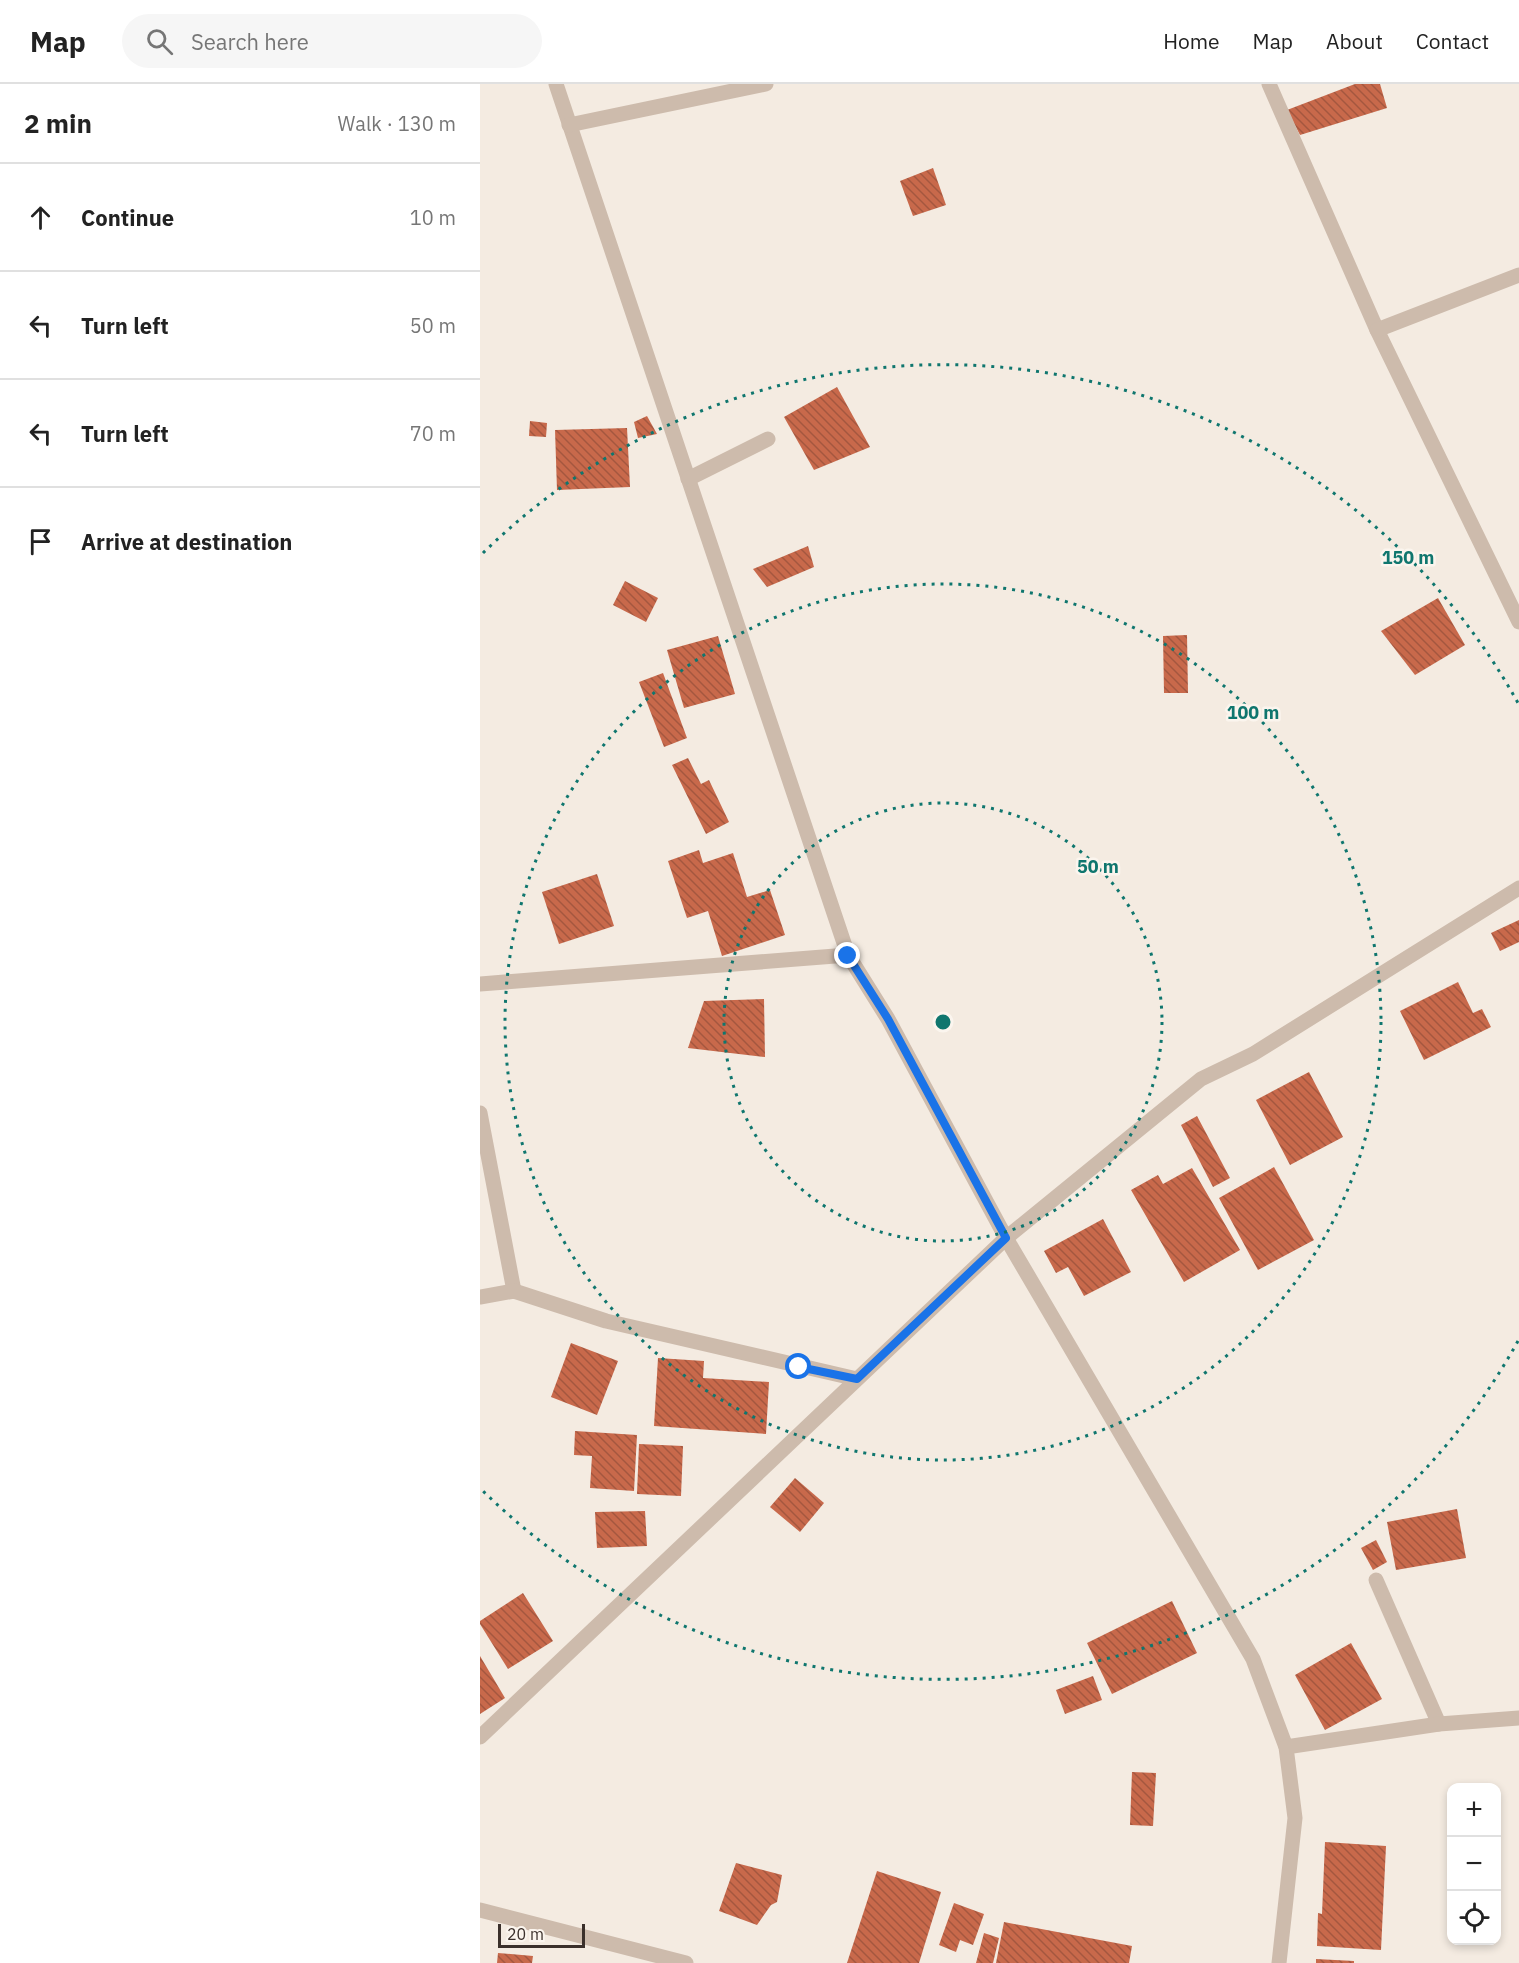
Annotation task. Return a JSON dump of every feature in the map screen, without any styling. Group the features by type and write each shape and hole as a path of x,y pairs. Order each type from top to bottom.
{"street":[{"path":"556,84 848,956 888,1019 1006,1238 1253,1659 1286,1747 1295,1818 1279,1963"},
{"path":"569,125 766,84"},
{"path":"1269,84 1377,330 1519,622"},
{"path":"1377,330 1519,275"},
{"path":"688,479 768,439"},
{"path":"480,1737 1006,1238 1201,1079 1253,1054 1519,888"},
{"path":"480,984 848,956"},
{"path":"480,1113 514,1291"},
{"path":"480,1298 514,1291 606,1321 857,1379"},
{"path":"1376,1580 1439,1724"},
{"path":"1286,1747 1439,1724 1519,1718"},
{"path":"480,1910 686,1963"}],"building":[{"path":"1355,84 1380,84 1387,108 1300,135 1287,110"},
{"path":"933,168 946,205 913,216 900,181"},
{"path":"837,387 870,447 814,470 784,417"},
{"path":"647,416 657,434 638,438 634,422"},
{"path":"530,421 547,423 546,437 529,436"},
{"path":"627,428 630,487 557,490 555,430"},
{"path":"808,546 814,567 767,587 753,569"},
{"path":"625,581 658,598 646,622 613,605"},
{"path":"1438,598 1465,645 1415,675 1381,631"},
{"path":"1187,635 1188,693 1164,693 1163,636"},
{"path":"718,636 735,694 684,708 667,650"},
{"path":"663,673 687,738 664,747 639,682"},
{"path":"688,758 701,784 709,780 729,822 706,834 672,765"},
{"path":"699,850 703,863 733,853 747,897 770,890 785,935 722,956 708,911 687,918 668,861"},
{"path":"597,874 614,926 559,944 542,892"},
{"path":"1519,920 1519,942 1500,951 1491,933"},
{"path":"1458,982 1473,1013 1482,1009 1491,1027 1424,1060 1400,1011"},
{"path":"764,999 765,1057 688,1048 704,1001"},
{"path":"1309,1072 1343,1137 1290,1165 1256,1100"},
{"path":"1197,1116 1230,1178 1213,1187 1181,1125"},
{"path":"1274,1167 1314,1240 1258,1270 1219,1198"},
{"path":"1192,1168 1240,1250 1184,1282 1131,1190 1158,1175 1163,1184"},
{"path":"1103,1219 1131,1272 1084,1296 1068,1267 1056,1273 1044,1251"},
{"path":"571,1343 618,1361 597,1415 551,1397"},
{"path":"658,1358 704,1361 703,1378 769,1382 766,1434 654,1426"},
{"path":"575,1431 637,1435 634,1491 590,1488 592,1456 574,1455"},
{"path":"639,1444 683,1446 681,1496 637,1494"},
{"path":"795,1478 824,1503 800,1532 770,1507"},
{"path":"1457,1509 1466,1558 1396,1570 1387,1522"},
{"path":"645,1511 647,1546 597,1548 595,1512"},
{"path":"1376,1540 1387,1562 1373,1570 1361,1548"},
{"path":"523,1593 553,1641 508,1669 480,1621"},
{"path":"1172,1601 1197,1653 1112,1694 1087,1643"},
{"path":"1351,1643 1382,1699 1325,1730 1295,1675"},
{"path":"480,1656 505,1698 480,1714"},
{"path":"1093,1676 1102,1700 1065,1714 1056,1690"},
{"path":"1132,1772 1156,1773 1153,1826 1130,1825"},
{"path":"1325,1842 1386,1846 1381,1950 1317,1946 1318,1913 1322,1914"},
{"path":"736,1863 782,1875 777,1902 771,1905 757,1925 719,1911"},
{"path":"877,1871 941,1892 919,1963 847,1963"},
{"path":"954,1903 984,1914 973,1945 960,1940 956,1952 939,1945"},
{"path":"1004,1922 1132,1946 1129,1963 996,1963"},
{"path":"984,1933 999,1938 993,1963 976,1963"},
{"path":"498,1953 533,1956 532,1963 497,1963"},
{"path":"1316,1959 1354,1961 1354,1963 1316,1963"}],"route":[{"path":"799,1367 857,1379 1006,1238 888,1019 848,956"}]}
